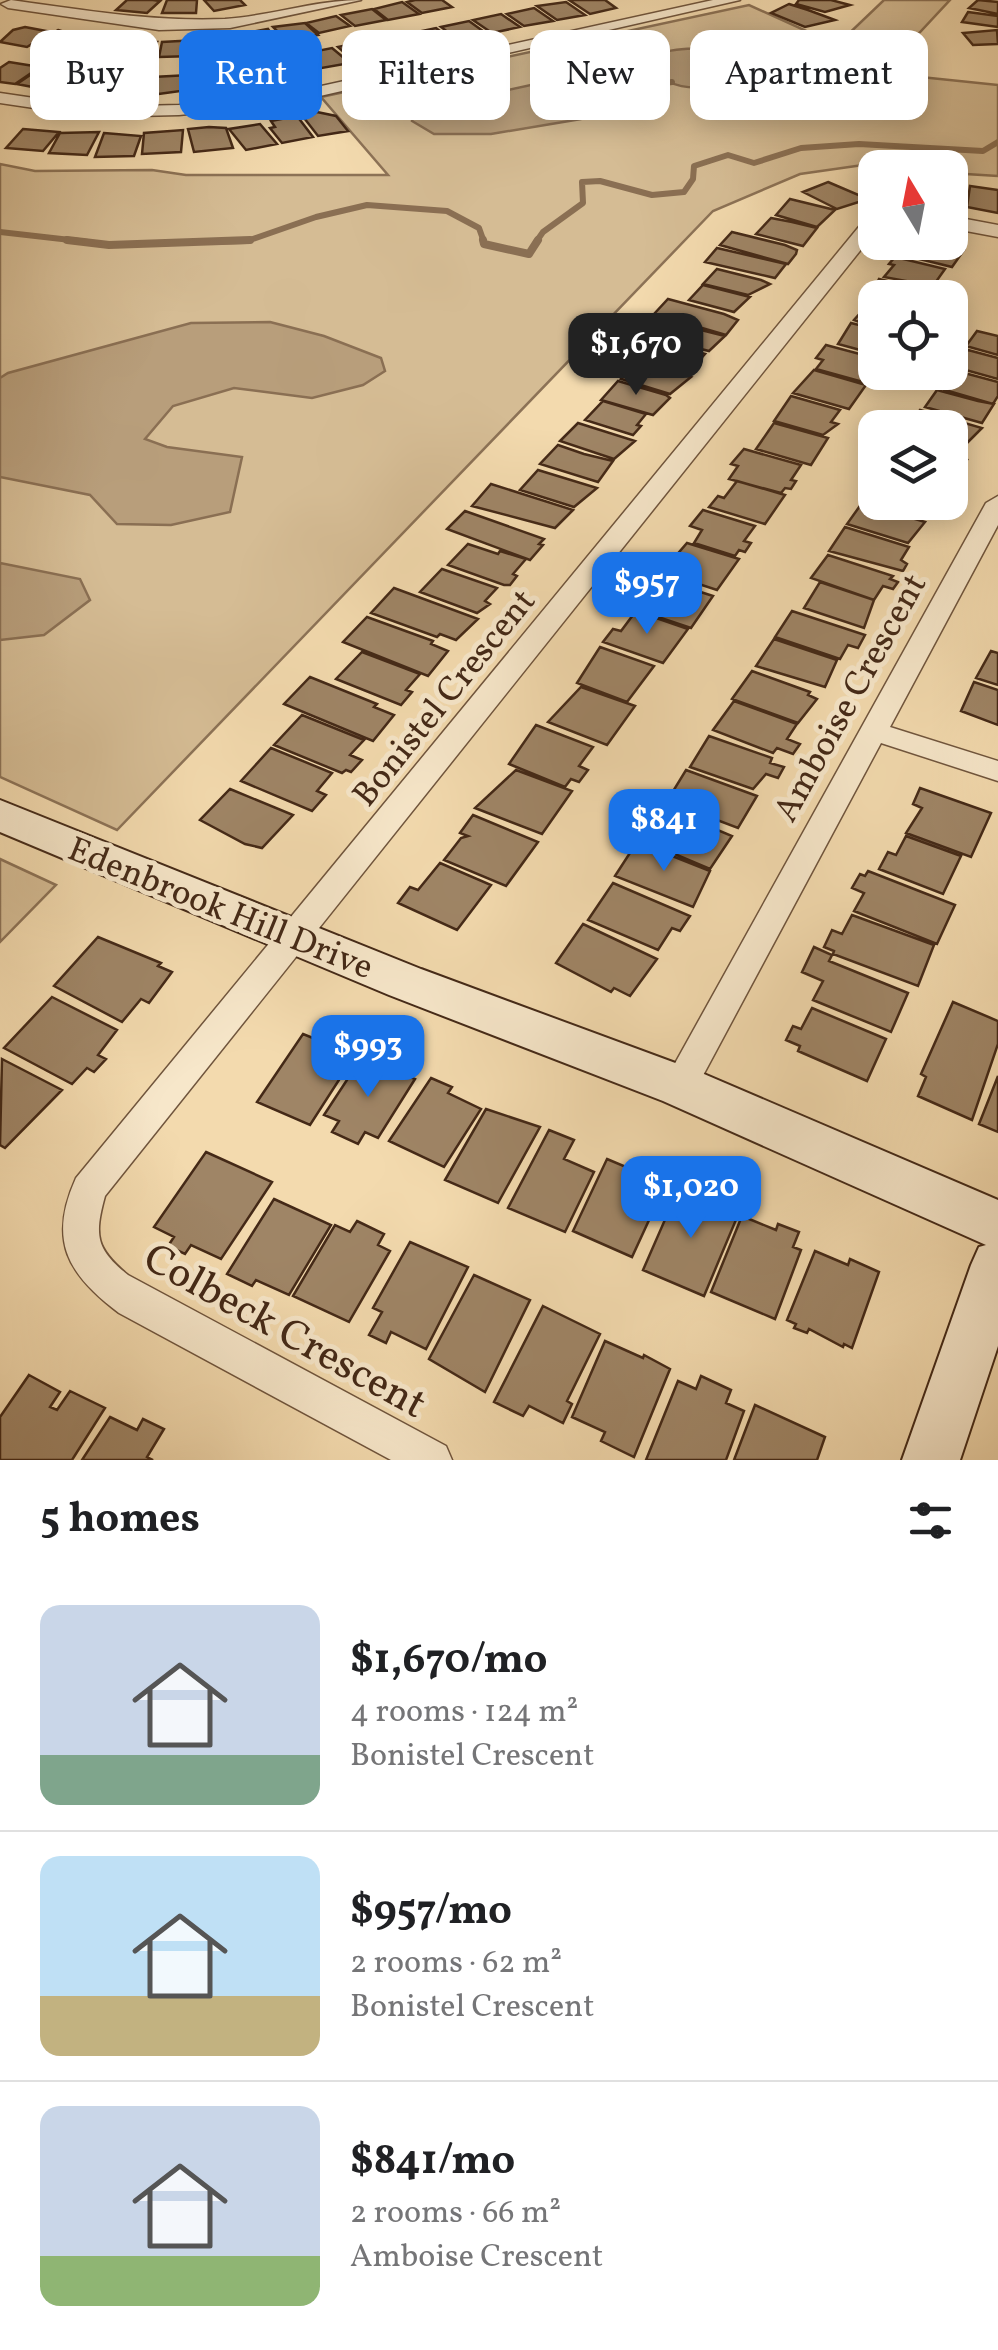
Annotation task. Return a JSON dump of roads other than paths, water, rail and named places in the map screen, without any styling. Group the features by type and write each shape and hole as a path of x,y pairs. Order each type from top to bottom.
{"street":[{"path":"8,4 159,26 230,23 354,0"},
{"path":"0,98 95,112 178,110 286,99 734,0"},
{"path":"968,225 998,230"},
{"name":"Bonistel Crescent","path":"295,937 858,241"},
{"name":"Amboise Crescent","path":"680,1086 998,503"},
{"path":"873,731 998,771"},
{"name":"Edenbrook Hill Drive","path":"0,815 295,937 680,1086 998,1225"},
{"name":"Colbeck Crescent","path":"295,937 90,1189 77,1225 86,1258 102,1279 132,1300 432,1460"},
{"path":"931,1460 998,1265"}],"waterway":[{"path":"536,242 543,232 583,203 582,182 600,181 652,195 684,192 693,179 694,166 728,155 754,163 801,148 859,144 983,151 998,142"},
{"path":"250,240 316,217 367,205 447,211 479,228 484,242"},
{"path":"0,232 88,242"},
{"path":"67,240 109,245 250,240"},
{"path":"196,242 250,240"},
{"path":"483,240 484,244 529,254 538,240"}]}
